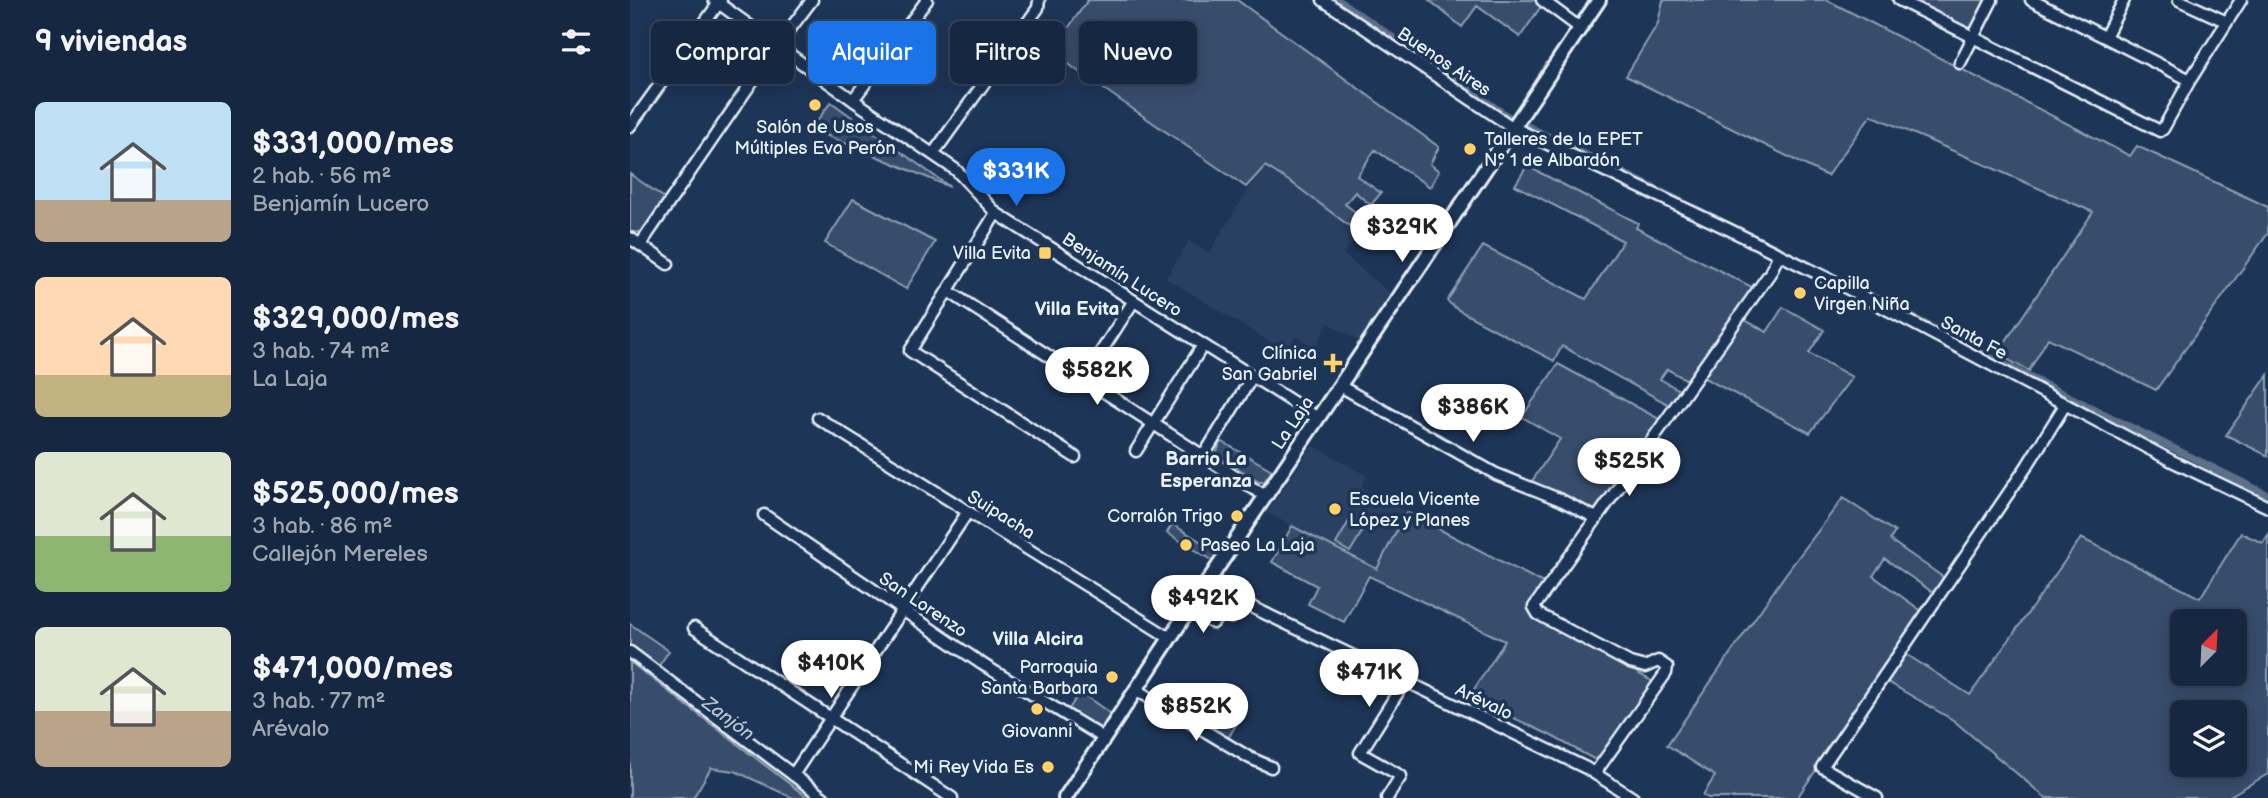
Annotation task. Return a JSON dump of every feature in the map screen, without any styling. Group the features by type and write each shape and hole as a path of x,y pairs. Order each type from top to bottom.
{"main road":[{"name":"La Laja","path":"1065,798 1135,689 1600,0"}],"street":[{"path":"794,24 812,0"},
{"path":"853,100 927,0"},
{"path":"933,155 1038,8 1039,0"},
{"name":"Buenos Aires","path":"1323,0 1515,123"},
{"path":"1542,0 1580,28"},
{"path":"1899,0 1914,4 1973,37 2160,131 2241,0"},
{"path":"1960,63 1992,0"},
{"path":"2031,0 2190,80"},
{"path":"2105,37 2124,0"},
{"path":"2179,0 2227,22"},
{"path":"630,126 718,1"},
{"name":"Benjamín Lucero","path":"718,1 741,21"},
{"name":"Benjamín Lucero","path":"794,63 964,177 996,213 1318,418"},
{"path":"640,246 751,84"},
{"name":"Santa Fe","path":"1515,123 1841,285 2172,461 2268,507"},
{"path":"996,213 910,351 1075,457"},
{"path":"630,238 668,264"},
{"path":"1595,774 1666,673 1667,667 1658,661 1638,667 1534,611 1534,607 1770,273 1779,254"},
{"path":"948,291 1265,496"},
{"path":"1083,380 1133,302"},
{"path":"1136,451 1203,345"},
{"path":"1204,455 1252,377"},
{"path":"1340,386 1496,474 1561,500 1596,518"},
{"path":"1877,798 1822,767 2066,405"},
{"name":"Suipacha","path":"818,418 1170,638"},
{"path":"793,775 967,513"},
{"name":"San Lorenzo","path":"764,515 982,664 1104,738"},
{"name":"Arévalo","path":"1206,584 1595,774 1633,798"},
{"path":"1189,610 1213,623 1221,613 1231,617"},
{"path":"694,628 952,798"},
{"path":"630,652 824,798"},
{"path":"1387,798 1401,776 1360,753 1405,681"},
{"path":"1135,689 1250,758 1271,767"}],"shaded area":[{"path":"1088,0 1237,0 1439,147 1430,164 1439,171 1430,187 1375,150 1357,176 1381,193 1371,205 1355,192 1345,204 1363,218 1356,231 1265,166 1246,187 1097,84 1197,84 1197,21 1079,21 1079,72 1065,61 1065,33"},
{"path":"1429,0 1536,0 1542,5 1520,37 1477,6 1462,27"},
{"path":"1663,0 1827,0 2130,156 2137,146 2268,207 2268,233 2156,390 2048,338 2029,371 1997,354 2093,212 1871,115 1827,176 1626,76 1658,23"},
{"path":"1921,0 1988,0 1972,30 1969,30 1923,7"},
{"path":"831,102 950,187 811,129"},
{"path":"1265,166 1359,233 1343,254 1390,293 1359,341 1328,323 1315,348 1296,336 1286,352 1166,278 1189,241 1209,253"},
{"path":"1527,166 1638,223 1636,228 1756,289 1737,316 1767,332 1783,307 1824,330 1809,353 1852,377 1810,433 1695,373 1689,381 1667,369 1660,379 1681,391 1671,406 1562,346 1554,361 1458,310 1447,301 1483,246 1586,299 1623,241 1515,185"},
{"path":"630,174 666,199 645,231 633,233 630,231"},
{"path":"853,199 935,242 906,289 825,243"},
{"path":"1558,364 1661,420 1596,514 1532,481 1560,439 1522,417"},
{"path":"2268,375 2268,456 2226,435"},
{"path":"1221,441 1272,470 1264,482 1259,482 1216,454"},
{"name":"Escuela Vicente López y Planes","path":"1313,445 1367,476 1361,487 1406,512 1377,570 1267,513"},
{"path":"1843,498 1895,532 1890,540 1943,577 1935,594 1885,559 1873,576 1923,612 1898,649 1970,695 2081,538 2200,598 2241,533 2263,543 2268,535 2268,774 2226,798 2046,798 1953,720 1879,677 1797,798 1708,798 1703,795 1715,776 1667,745 1787,572"},
{"path":"1406,512 1545,584 1529,610 1653,682 1597,761 1550,735 1469,697 1505,641 1369,576 1344,622 1308,604 1317,586 1272,562 1292,526 1377,569"},
{"path":"1351,518 1365,527 1350,552 1336,544"},
{"path":"1172,524 1218,552 1212,560 1167,533"},
{"path":"630,624 669,651 656,670 816,798 793,798 735,771 711,768 693,798 630,798"},
{"path":"1080,692 1111,714 1100,730 1069,709"},
{"path":"1190,693 1239,720 1227,740 1179,712"}],"waterway":[{"path":"1338,0 1509,117 1837,278"},
{"path":"1870,295 1966,345"},
{"path":"1971,348 2268,495"},
{"name":"Zanjón","path":"630,662 808,798"}],"place":[{"name":"Salón de Usos Múltiples Eva Perón","path":"815,105"},
{"name":"Talleres de la EPET Nº 1 de Albardón","path":"1470,149"},
{"name":"Villa Evita","path":"1045,253"},
{"name":"Capilla Virgen Niña","path":"1800,293"},
{"name":"Clínica San Gabriel","path":"1333,363"},
{"name":"Escuela Vicente López y Planes","path":"1335,509"},
{"name":"Corralón Trigo","path":"1237,516"},
{"name":"Paseo La Laja","path":"1186,545"},
{"name":"Parroquia Santa Barbara","path":"1112,677"},
{"name":"Giovanni","path":"1037,709"},
{"name":"Mi Rey Vida Es","path":"1048,767"}],"district":[{"name":"Villa Evita","path":"1077,309"},
{"name":"Barrio La Esperanza","path":"1206,470"},
{"name":"Villa Alcira","path":"1038,639"}]}
